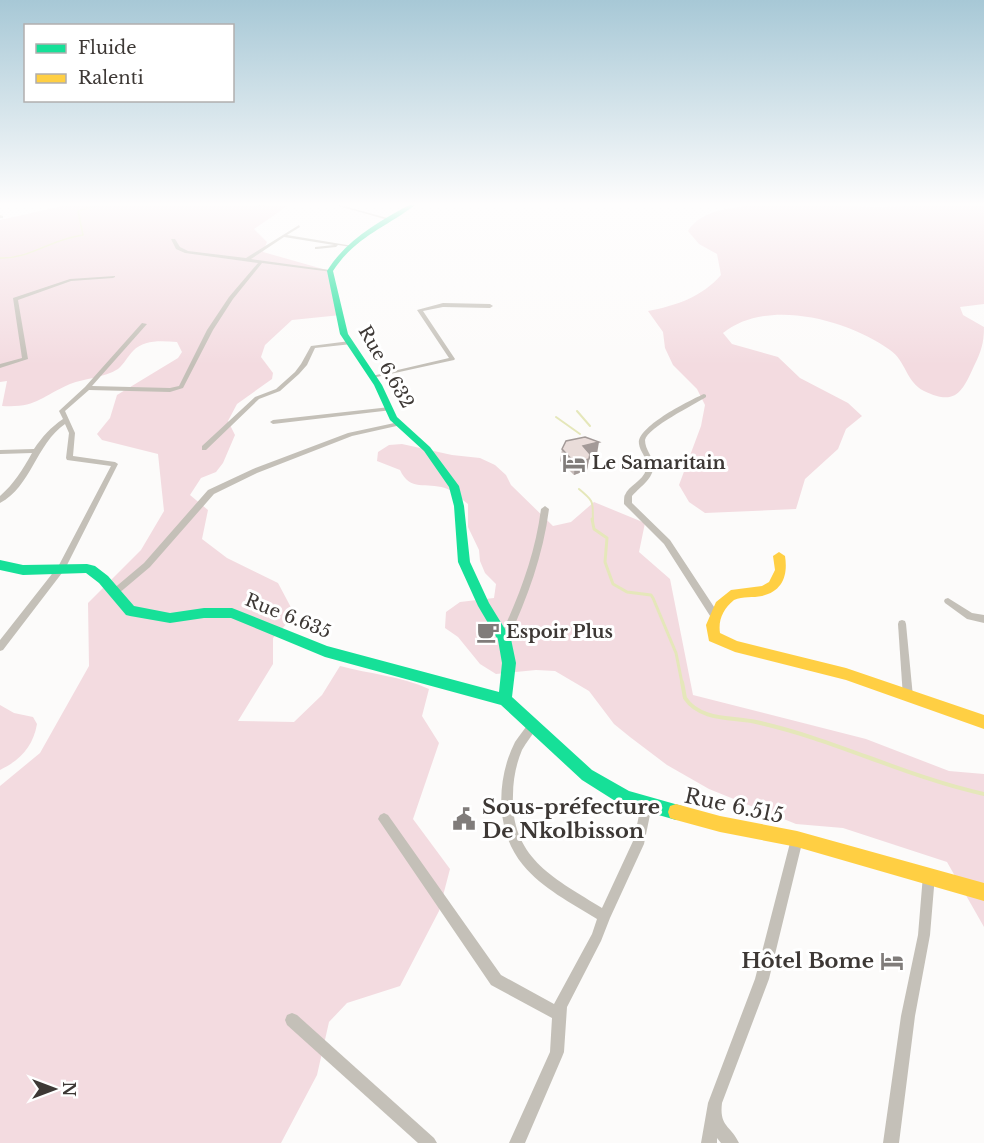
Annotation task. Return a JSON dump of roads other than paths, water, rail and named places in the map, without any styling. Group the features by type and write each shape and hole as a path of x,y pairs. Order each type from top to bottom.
{"street":[{"path":"235,258 330,271 337,258"},
{"path":"87,388 170,390 181,387 210,330 231,298 261,262"},
{"name":"Rue 6.632","path":"330,271 344,334 374,377 399,424 427,449 454,486 460,512 464,562 476,591 504,639 509,663 505,700"},
{"path":"0,366 25,358 15,299 70,280 113,277"},
{"path":"374,377 452,359 420,310 443,305 490,306"},
{"path":"0,647 62,567 115,464 69,458 72,433 62,411 87,388 144,324"},
{"path":"204,448 257,398 278,390 297,373 313,347 350,343"},
{"path":"704,396 650,429 643,436 642,445 651,462 650,472 628,495 628,504 667,542 715,616"},
{"path":"273,423 390,410"},
{"path":"0,500 23,478 36,451 51,430 66,420"},
{"path":"115,592 160,552 211,492 255,471 350,434 399,424"},
{"path":"0,452 36,451"},
{"path":"504,639 532,571 545,509"},
{"path":"779,556 783,565 780,578 769,589 750,594 735,593 726,599 715,616 712,634 735,646 846,674 984,722"},
{"name":"Rue 6.635","path":"0,566 23,570 62,567 92,569 115,592 127,609 137,613 170,618 204,613 232,613 325,651 505,700"},
{"path":"948,601 970,616 984,619"},
{"path":"902,624 908,697"},
{"name":"Rue 6.515","path":"505,700 532,727 588,775 626,798 720,824 797,839 984,892"},
{"path":"532,727 517,750 511,771 507,799 510,831 528,861 567,893 604,916"},
{"path":"517,1143 556,1052 558,1014 597,937 604,916 640,840 646,805"},
{"path":"384,819 496,980 558,1014"},
{"path":"709,1143 715,1116 715,1103 734,1047 762,979 797,839"},
{"path":"891,1143 908,1016 924,935 929,875"},
{"path":"292,1020 429,1143"},
{"path":"715,1116 718,1127 731,1143"}],"waterway":[{"path":"577,411 590,426"},
{"path":"556,417 580,434"},
{"path":"579,489 592,503 593,520"},
{"path":"592,519 594,529 607,538 605,562 613,584 627,592 651,595 653,598 676,653 682,683"},
{"path":"682,682 685,698 699,711 718,717 785,729 926,778 984,794"}],"place":[{"name":"Le Samaritain","path":"574,463"},
{"name":"Espoir Plus","path":"488,632"},
{"name":"Sous-préfecture De Nkolbisson","path":"464,819"},
{"name":"Hôtel Bome","path":"892,961"}]}
